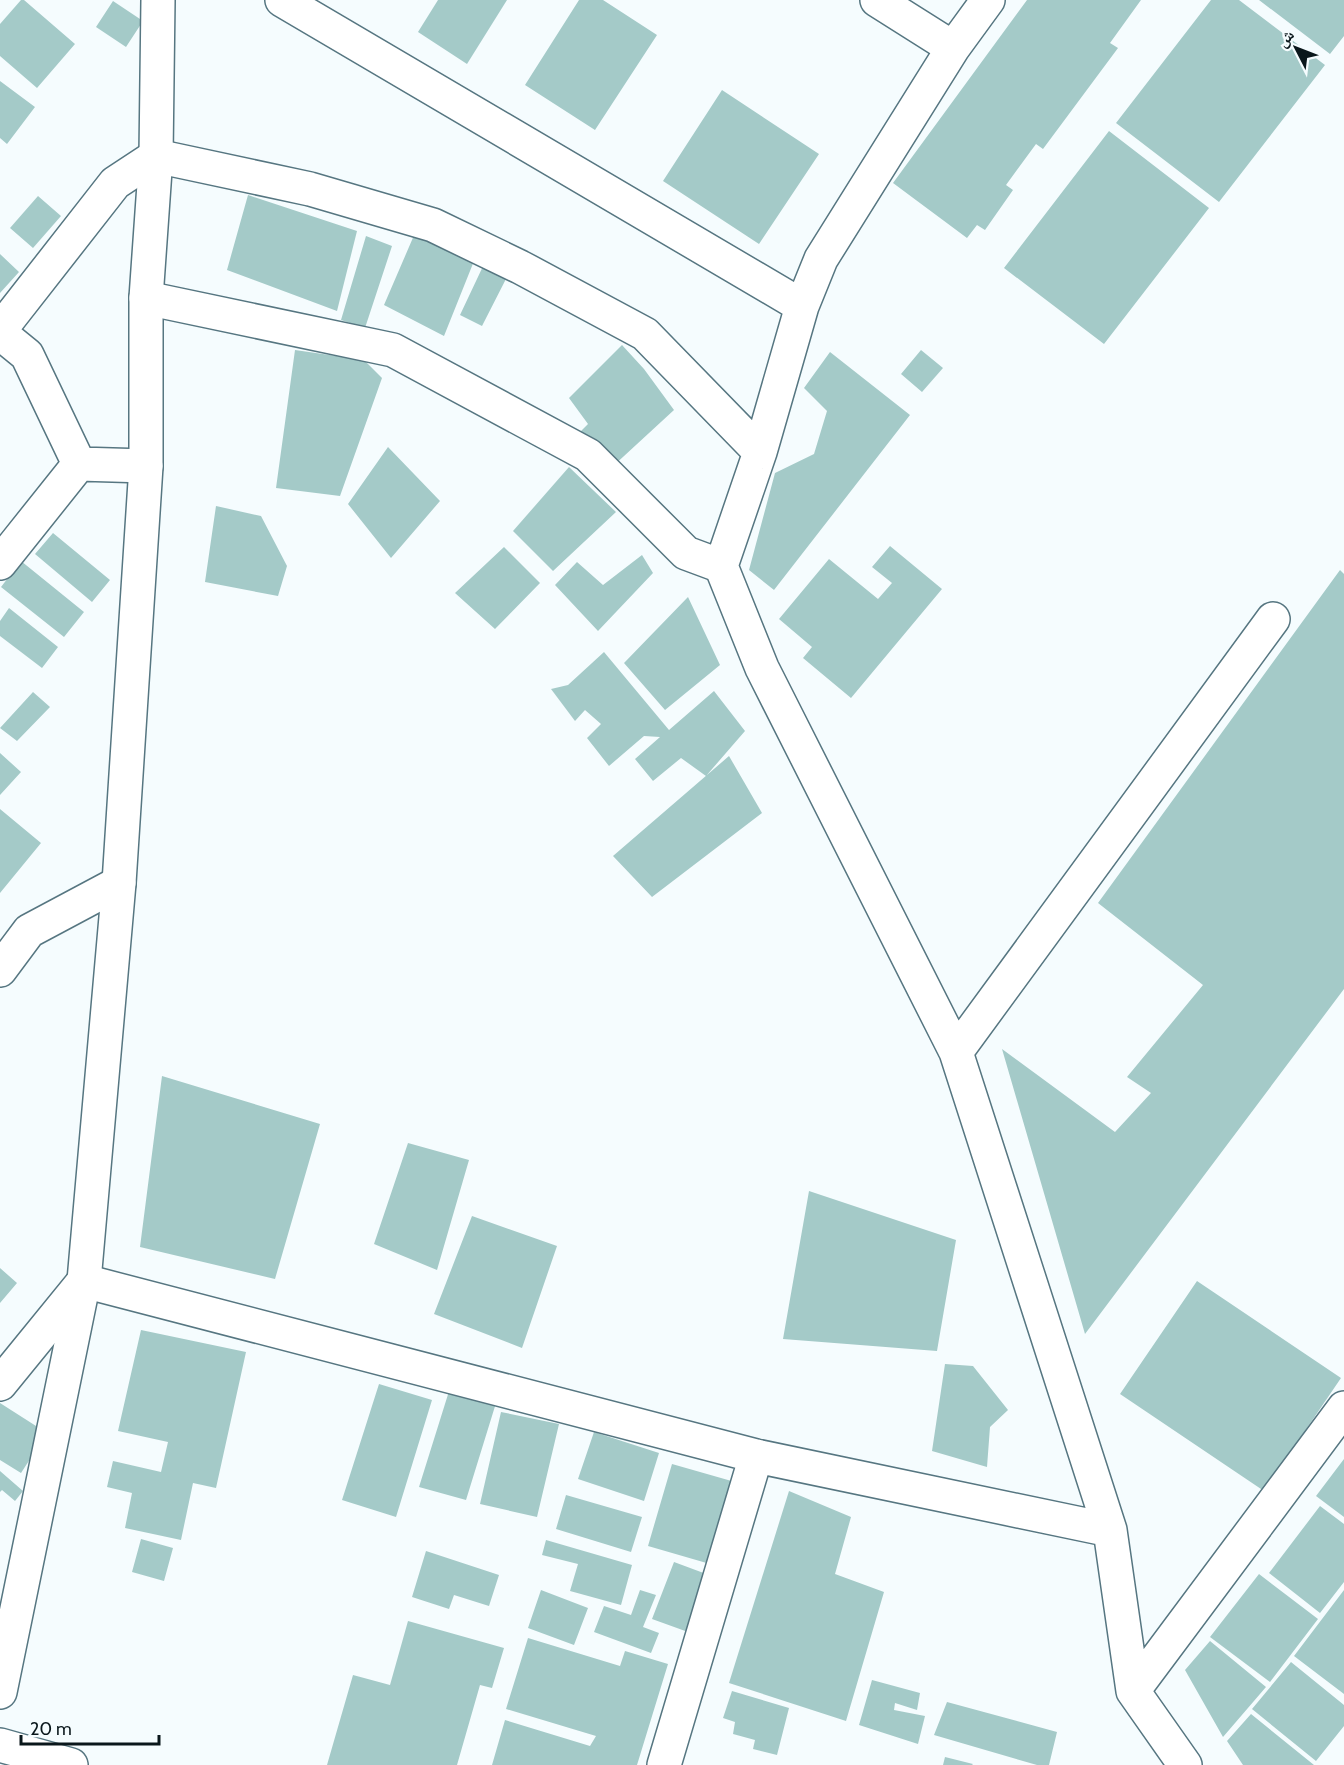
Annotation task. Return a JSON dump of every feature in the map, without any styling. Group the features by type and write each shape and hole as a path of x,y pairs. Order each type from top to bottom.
{"street":[{"path":"0,1692 84,1281 119,883 146,466 146,298 156,156 158,0"},
{"path":"282,0 802,306"},
{"path":"877,0 953,48"},
{"path":"988,0 953,48 821,259 802,306 760,452 721,566 762,668 956,1052 1110,1530 1133,1690 1185,1765"},
{"path":"79,464 27,355 0,332 115,183 156,156 310,189 433,225 501,258 645,334 760,452"},
{"path":"146,298 393,350 588,455 686,553 721,566"},
{"path":"79,464 146,466"},
{"path":"0,563 79,464"},
{"path":"956,1052 1273,619"},
{"path":"0,970 29,931 119,883"},
{"path":"0,1384 84,1281"},
{"path":"84,1281 756,1456 1110,1530"},
{"path":"1133,1690 1344,1408"},
{"path":"664,1765 756,1456"},
{"path":"0,1745 71,1765"}],"building":[{"path":"21,0 24,0 75,44 37,88 0,56 0,24"},
{"path":"438,0 507,0 467,64 418,32"},
{"path":"579,0 603,0 657,35 595,130 525,85"},
{"path":"1027,0 1141,0 1110,43 1118,48 1043,149 1036,144 1006,185 1013,190 985,230 977,225 967,238 893,183"},
{"path":"1211,0 1239,0 1325,65 1219,202 1116,123"},
{"path":"1259,0 1344,0 1344,36 1330,54"},
{"path":"113,1 143,21 126,47 96,27"},
{"path":"0,81 35,107 7,144 0,138"},
{"path":"722,90 819,154 759,244 663,181"},
{"path":"1109,131 1209,208 1104,344 1004,268"},
{"path":"248,195 357,231 337,311 227,270"},
{"path":"38,196 61,216 33,248 10,228"},
{"path":"415,233 476,256 444,336 384,305"},
{"path":"366,236 392,246 365,328 341,320"},
{"path":"0,254 19,272 0,293"},
{"path":"485,262 508,275 482,326 460,315"},
{"path":"622,345 644,369 674,410 611,468 579,433 588,424 569,398"},
{"path":"295,350 364,360 382,378 340,496 276,488"},
{"path":"921,350 943,368 922,392 901,374"},
{"path":"830,352 910,415 774,590 749,570 775,473 814,454 827,411 804,388"},
{"path":"388,447 440,501 391,558 348,504"},
{"path":"569,467 616,512 553,571 513,531"},
{"path":"216,506 261,516 287,566 278,596 205,582"},
{"path":"53,533 110,580 92,602 35,554"},
{"path":"890,546 942,589 851,698 803,658 812,647 779,619 829,559 878,599 892,583 872,567"},
{"path":"504,547 540,583 495,629 455,593"},
{"path":"642,555 653,573 598,631 555,585 577,562 603,585"},
{"path":"21,561 84,612 64,637 1,587"},
{"path":"1340,570 1344,574 1344,989 1085,1334 1002,1049 1115,1132 1151,1093 1127,1077 1203,985 1098,903"},
{"path":"688,597 720,665 665,710 624,663"},
{"path":"9,608 58,647 42,668 0,636 0,621"},
{"path":"604,652 669,730 714,691 745,731 706,776 681,758 653,781 635,759 660,737 644,736 609,766 587,738 601,724 585,710 575,721 551,689 568,685"},
{"path":"33,692 50,707 17,741 0,728"},
{"path":"0,753 21,772 0,795"},
{"path":"729,756 762,813 652,897 613,856"},
{"path":"0,809 41,843 0,893"},
{"path":"162,1076 320,1124 275,1279 140,1247"},
{"path":"408,1143 469,1160 437,1270 374,1244"},
{"path":"809,1191 956,1240 937,1351 783,1339"},
{"path":"472,1216 557,1246 522,1348 434,1314"},
{"path":"0,1268 17,1283 0,1303"},
{"path":"1197,1281 1341,1378 1264,1491 1120,1394"},
{"path":"141,1330 246,1352 216,1488 193,1483 181,1540 125,1528 132,1493 107,1487 113,1461 161,1472 168,1442 118,1431"},
{"path":"945,1364 973,1366 1008,1410 990,1427 987,1467 932,1451"},
{"path":"379,1384 432,1400 396,1517 342,1500"},
{"path":"450,1388 496,1403 466,1500 419,1487"},
{"path":"0,1403 47,1433 21,1473 0,1460"},
{"path":"501,1412 559,1424 537,1517 480,1504"},
{"path":"594,1432 659,1453 644,1501 578,1479"},
{"path":"1344,1459 1344,1517 1316,1496"},
{"path":"672,1464 735,1482 710,1564 648,1546"},
{"path":"0,1471 23,1491 15,1501 2,1490 0,1492"},
{"path":"789,1491 851,1517 835,1574 884,1592 846,1721 729,1683"},
{"path":"566,1495 642,1517 631,1552 556,1529"},
{"path":"1320,1506 1344,1524 1344,1582 1320,1613 1269,1573"},
{"path":"141,1539 173,1548 164,1581 132,1572"},
{"path":"546,1540 632,1565 621,1605 570,1591 578,1564 542,1555"},
{"path":"426,1551 499,1575 489,1606 454,1595 449,1609 412,1597"},
{"path":"674,1562 709,1575 688,1632 652,1619"},
{"path":"1259,1574 1318,1619 1270,1682 1210,1637"},
{"path":"541,1590 588,1608 574,1645 528,1628"},
{"path":"640,1590 656,1595 643,1627 659,1633 651,1653 594,1632 604,1606 631,1615"},
{"path":"1344,1590 1344,1694 1294,1656"},
{"path":"408,1621 504,1648 492,1688 480,1685 457,1765 327,1765 353,1675 390,1685"},
{"path":"528,1638 620,1666 625,1651 668,1664 637,1765 492,1765 505,1720 590,1746 596,1736 506,1709"},
{"path":"1210,1641 1266,1687 1223,1737 1185,1670"},
{"path":"1291,1662 1344,1705 1344,1726 1316,1761 1252,1709"},
{"path":"872,1680 920,1693 917,1710 895,1703 894,1710 925,1716 918,1744 859,1725"},
{"path":"732,1691 789,1708 777,1755 753,1749 755,1740 733,1734 735,1722 723,1718"},
{"path":"947,1702 1057,1732 1049,1765 1037,1765 934,1735"},
{"path":"1251,1714 1314,1765 1243,1765 1227,1741"},
{"path":"945,1757 973,1764 943,1765"}]}
